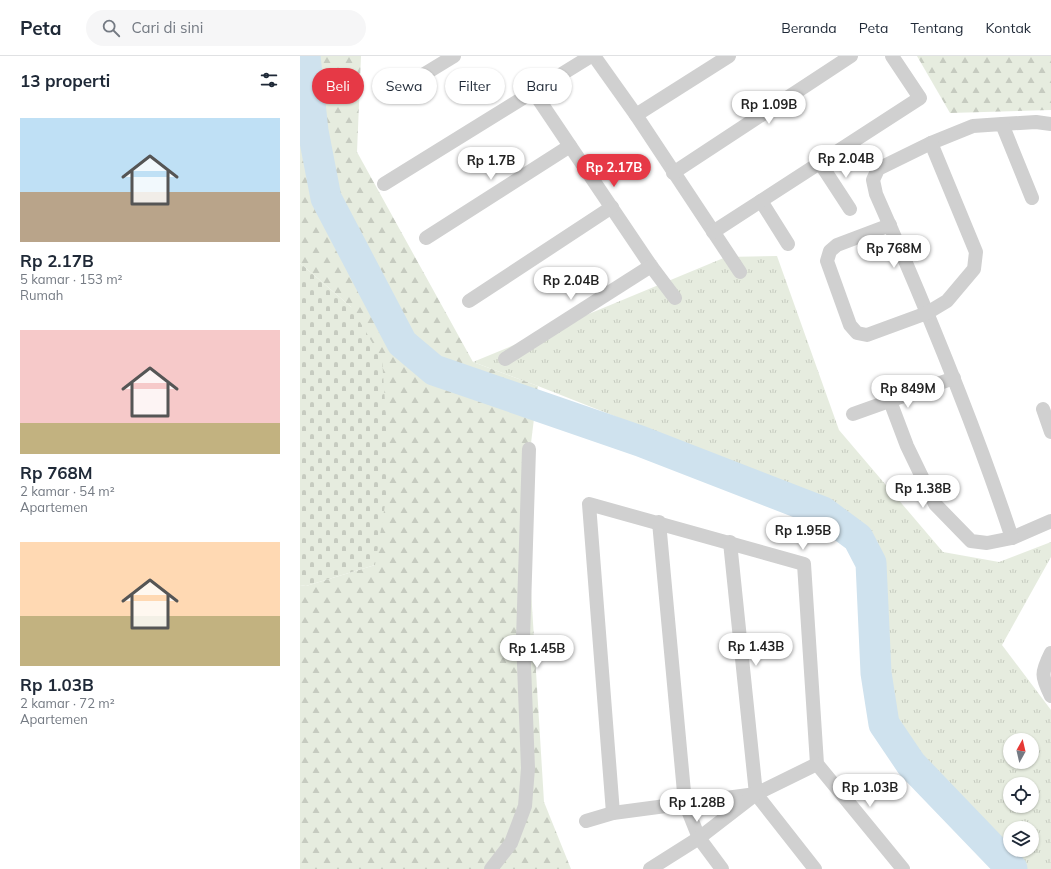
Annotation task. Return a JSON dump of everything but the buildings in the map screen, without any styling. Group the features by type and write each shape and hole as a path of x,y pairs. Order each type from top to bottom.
{"street":[{"path":"434,68 454,56"},
{"path":"572,68 592,56 636,115 740,272"},
{"path":"636,115 729,56"},
{"path":"673,173 851,56"},
{"path":"713,232 920,98 892,56"},
{"path":"384,184 513,103"},
{"path":"542,104 651,266 675,298"},
{"path":"1012,538 988,466 954,378 876,194 873,180 878,169 931,143 974,126 1036,122 1051,124"},
{"path":"1002,124 1032,198"},
{"path":"890,225 837,244 830,252 827,261 850,325 857,333 867,335 927,313 947,301 974,269 976,252 931,143"},
{"path":"426,238 570,146"},
{"path":"820,163 850,209"},
{"path":"761,201 788,244"},
{"path":"469,301 612,207"},
{"path":"504,359 651,266"},
{"path":"853,414 954,378"},
{"path":"890,402 907,446 936,504 971,541 987,543 1012,538 1051,521"},
{"path":"1043,409 1051,432"},
{"path":"491,869 511,843 525,806 528,768 523,638 529,449"},
{"path":"613,813 588,504 659,522 804,564 817,764 903,869"},
{"path":"659,522 685,803 699,838 722,869"},
{"path":"730,542 756,794 815,869"},
{"path":"1051,652 1043,670 1043,681 1051,696"},
{"path":"650,869 699,838 756,794 817,764"},
{"path":"586,821 613,813 756,794"}],"green space":[{"path":"300,56 361,56 360,68 312,68 312,104 359,104 357,152 473,362 538,386 525,492 544,802 571,869 300,869 300,585 306,586 375,565 351,307 300,263"},
{"path":"917,56 1051,56 1051,110 950,113"},
{"path":"777,256 839,430 943,552 999,562 1051,542 1051,557 1002,645 1051,710 1051,869 1026,869 1015,857 1039,857 1039,821 1003,821 1003,844 920,753 893,712 885,562 838,504 538,386 473,362 726,257"},
{"path":"300,263 351,307 382,359 390,475 375,565 306,586 300,585"}],"waterway":[{"path":"305,56 313,131 326,198 402,343 434,370 640,441 823,512 858,538 871,563 876,673 884,724 911,764 1012,869"}]}
